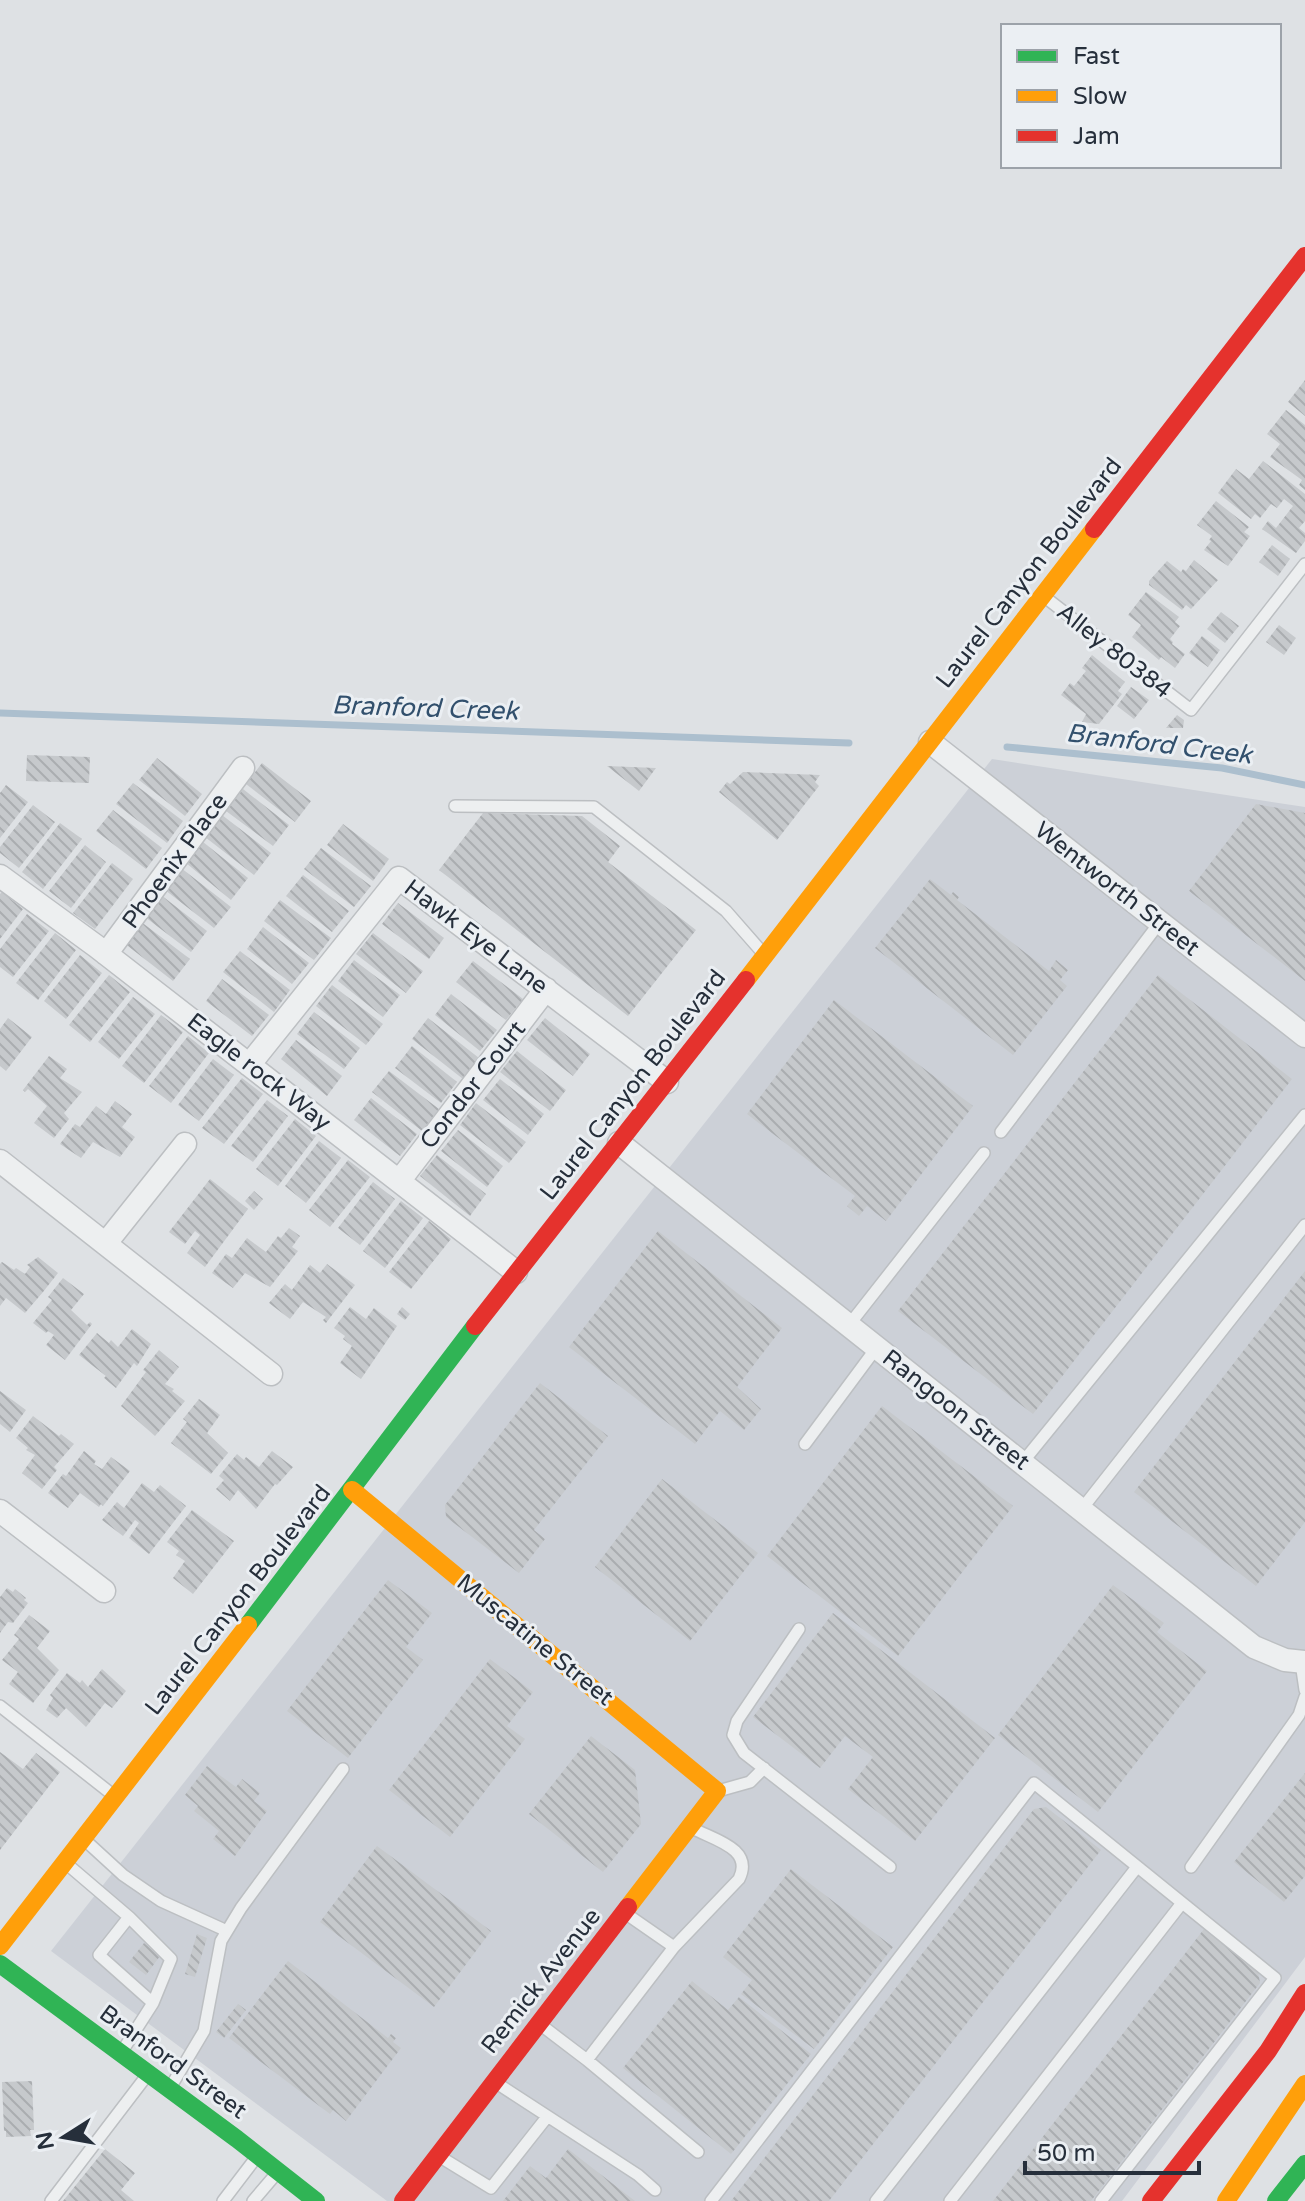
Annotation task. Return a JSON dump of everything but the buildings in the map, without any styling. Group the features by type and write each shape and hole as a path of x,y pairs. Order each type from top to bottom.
{"main road":[{"name":"Laurel Canyon Boulevard","path":"0,1946 516,1272 667,1082 1305,256"},
{"name":"Muscatine Street","path":"352,1490 717,1791"},
{"name":"Remick Avenue","path":"403,2201 717,1791"},
{"name":"Branford Street","path":"0,1964 316,2201"},
{"path":"1151,2201 1268,2051 1305,1993"},
{"path":"1226,2201 1305,2084"},
{"path":"1276,2201 1305,2164"}],"street":[{"name":"Wentworth Street","path":"930,742 1305,1036"},
{"name":"Phoenix Place","path":"106,954 243,768"},
{"name":"Eagle rock Way","path":"0,876 106,954 516,1272"},
{"name":"Hawk Eye Lane","path":"249,1065 399,878 667,1082"},
{"name":"Condor Court","path":"400,1180 546,989"},
{"name":"Rangoon Street","path":"619,1143 1254,1647 1285,1660 1303,1662"},
{"path":"106,1243 185,1144"},
{"path":"0,1161 271,1374"},
{"path":"0,1511 104,1591"}],"lane":[{"name":"Alley 80384","path":"1042,595 1191,710 1305,564"},
{"path":"455,806 594,807 726,911 765,955"},
{"path":"1001,1132 1160,922"},
{"path":"1022,1463 1305,1115"},
{"path":"849,1325 984,1153"},
{"path":"1081,1510 1305,1225"},
{"path":"805,1444 877,1347"},
{"path":"799,1629 737,1721 733,1735 744,1753 890,1867"},
{"path":"1303,1662 1305,1690"},
{"path":"1191,1867 1299,1715 1305,1697"},
{"path":"0,1706 116,1797"},
{"path":"717,1791 750,1782 764,1768"},
{"path":"169,2089 204,2031 221,1941 241,1908 343,1769"},
{"path":"711,2201 1034,1783 1275,1978 1101,2201"},
{"path":"587,2060 674,1947 744,1870 743,1858 737,1851 690,1827"},
{"path":"83,1839 123,1875 161,1901 227,1931"},
{"path":"65,1862 129,1917 171,1959 153,2003 121,2053"},
{"path":"876,2201 1137,1867"},
{"path":"950,2201 1182,1903"},
{"path":"624,1912 674,1947"},
{"path":"129,1917 99,1955 153,2003"},
{"path":"539,2024 698,2152"},
{"path":"51,2201 149,2074"},
{"path":"494,2082 638,2175 655,2190"},
{"path":"438,2155 491,2188 547,2117"},
{"path":"223,2201 258,2155"},
{"path":"253,2201 278,2171"}],"shaded area":[{"path":"992,759 1305,807 1305,1957 1122,2201 387,2201 51,1951"}],"waterway":[{"name":"Branford Creek","path":"0,713 849,743"},
{"name":"Branford Creek","path":"1007,747 1222,768 1305,785"}],"traffic: fast":[{"path":"248,1625 475,1326"},
{"path":"0,1964 316,2201"},
{"path":"1276,2201 1305,2164"}],"traffic: slow":[{"path":"746,980 1094,529"},
{"path":"352,1490 717,1791 628,1907"},
{"path":"0,1946 248,1625"},
{"path":"1226,2201 1305,2084"}],"traffic: jam":[{"path":"1094,529 1305,256"},
{"path":"475,1326 746,980"},
{"path":"403,2201 628,1907"},
{"path":"1151,2201 1268,2051 1305,1993"}]}
